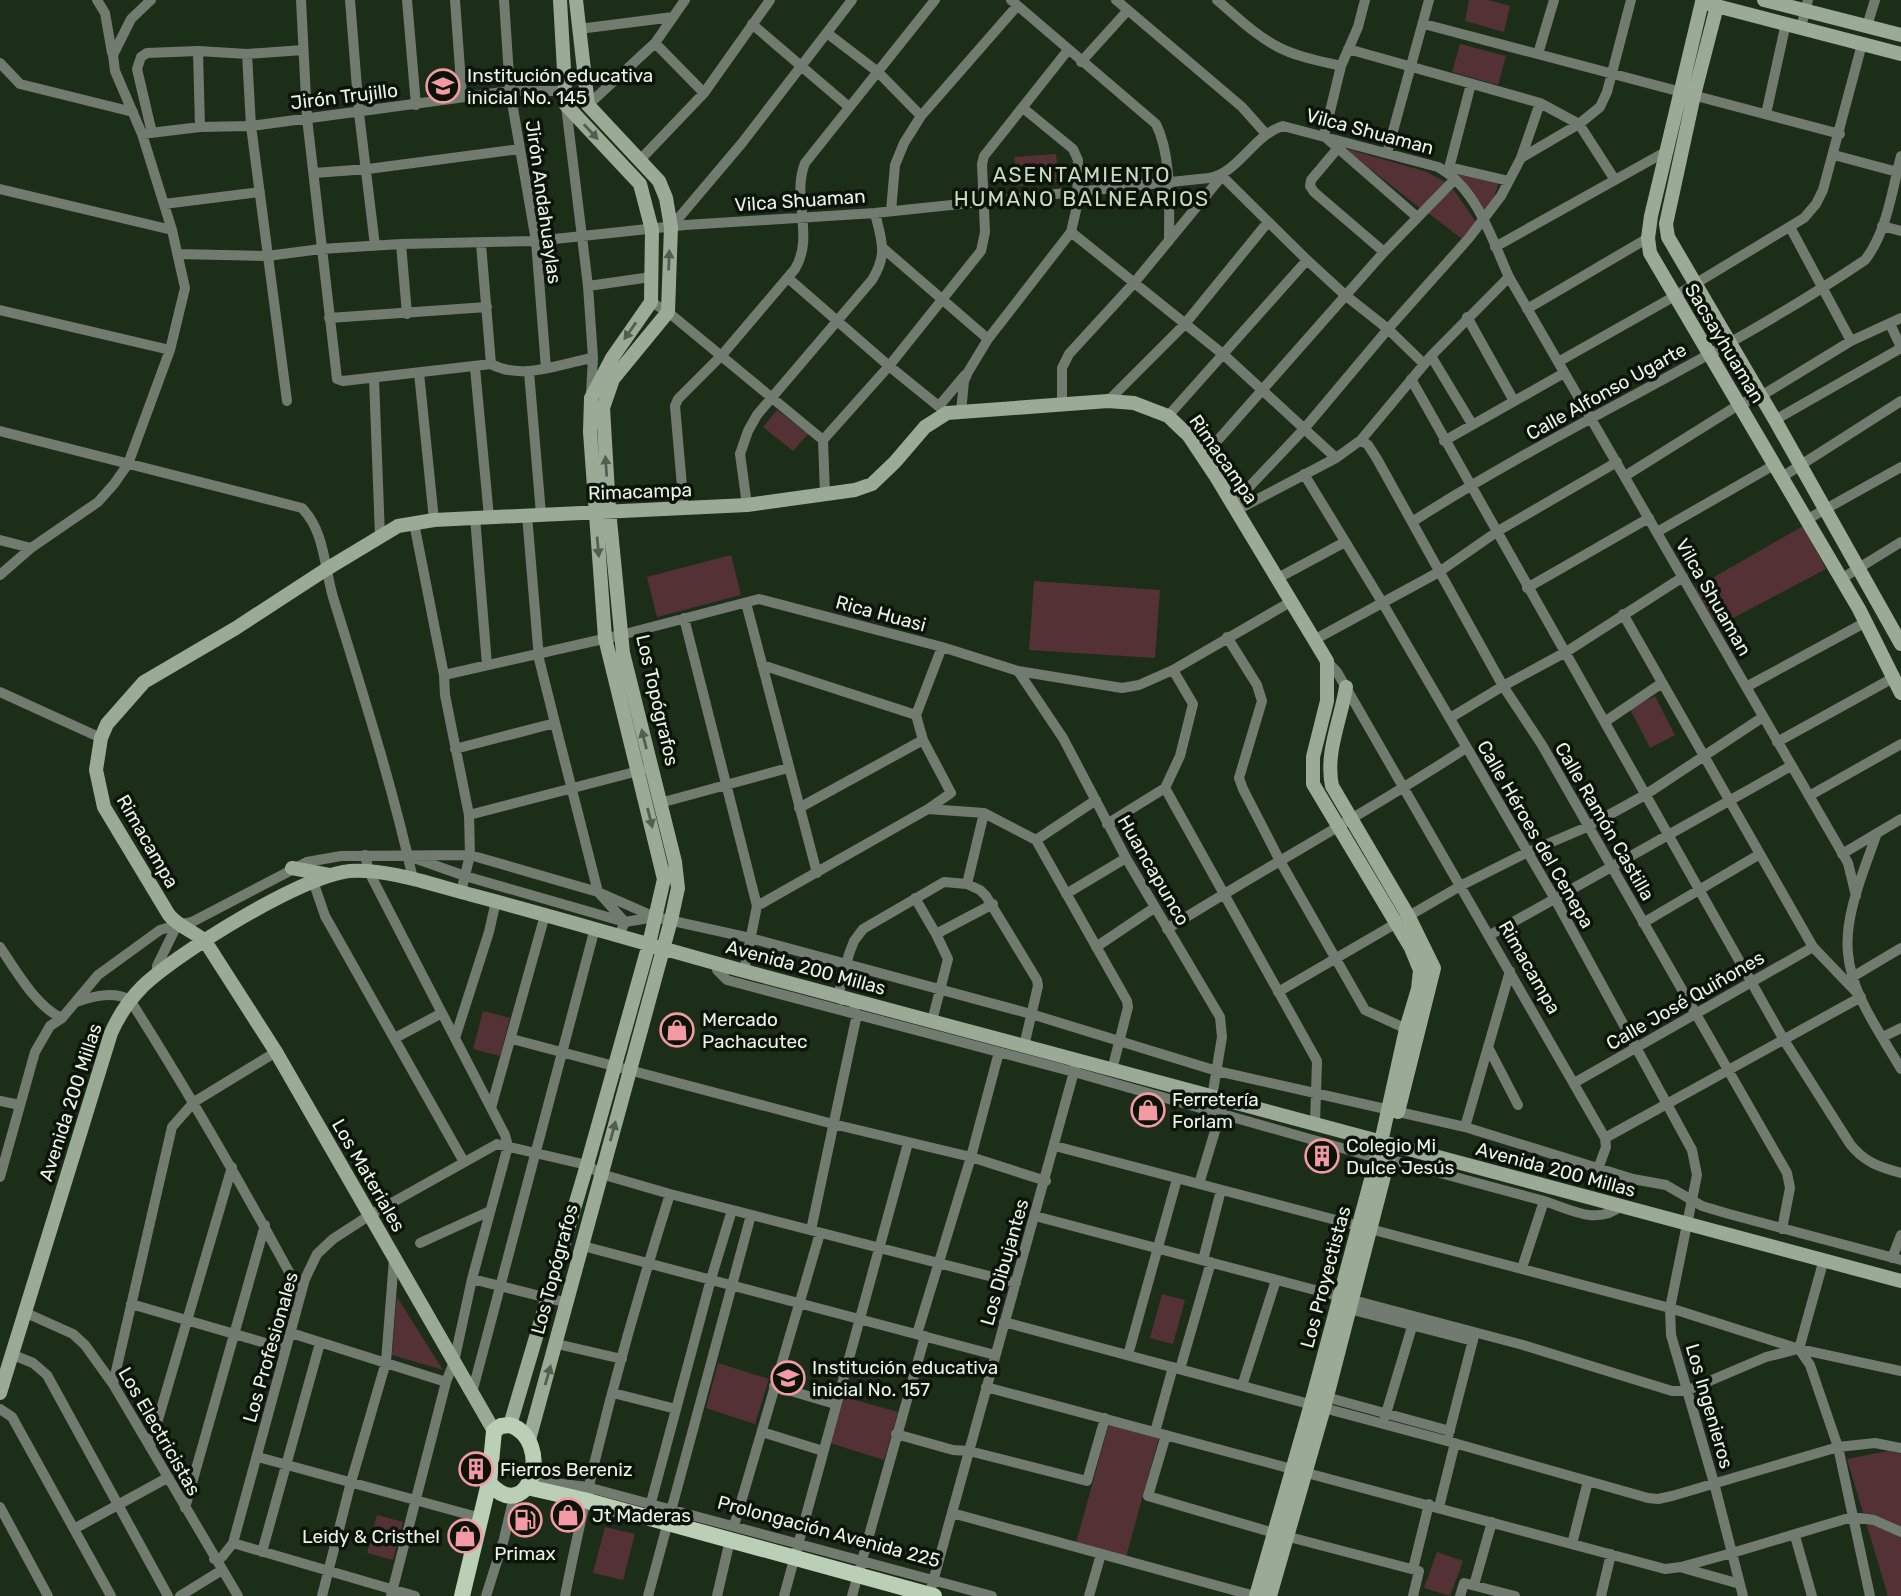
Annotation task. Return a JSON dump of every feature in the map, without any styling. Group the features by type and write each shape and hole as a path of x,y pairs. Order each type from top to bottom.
{"main road":[{"path":"560,0 565,98 640,184 652,230 651,302"},
{"path":"576,0 588,105 659,181 666,198 671,227 668,312"},
{"path":"1764,0 1807,5 1901,35"},
{"path":"1901,54 1704,3 1666,224 1668,237 1775,419 1901,646"},
{"path":"1648,238 1667,151 1687,94"},
{"name":"Sacsayhuaman","path":"1648,238 1650,253 1866,622 1901,693"},
{"name":"Los Topógrafos","path":"529,1440 630,1070 656,946 655,917 664,879 623,653 590,432 591,398 612,358 651,302"},
{"name":"Los Topógrafos","path":"510,1425 615,1066 656,946 671,920 678,877 660,803 645,769 605,638 602,511 603,408 608,389 613,379 668,312"},
{"name":"Rimacampa","path":"205,942 197,934 177,925 104,807 96,770 101,738 107,724 144,682 236,628 325,569 398,526 433,520 482,517 747,505 864,489 895,463 925,427 949,410 1108,401 1134,403 1168,416 1189,436 1327,661"},
{"name":"Los Proyectistas","path":"1255,1596 1280,1534 1347,1302 1412,1032 1420,970 1403,921 1337,827 1313,784 1312,770 1327,701 1327,661"},
{"path":"1346,687 1329,771 1332,786 1403,921"},
{"path":"292,868 330,875"},
{"name":"Avenida 200 Millas","path":"0,1393 111,1033 120,1014 130,1000 157,975 205,942 290,891 347,871 413,880 595,928 622,929 656,946 1024,1046 1076,1066 1112,1070 1219,1103 1315,1123 1385,1151 1620,1206 1901,1281"},
{"name":"Los Materiales","path":"205,942 276,1052 494,1431"},
{"path":"462,1596 489,1483 494,1431 501,1426 510,1425 523,1432 529,1440 533,1470 521,1492 498,1501 481,1518"},
{"path":"489,1483 501,1494 521,1492"},
{"name":"Prolongación Avenida 225","path":"521,1492 586,1494 858,1567 931,1592"},
{"path":"1270,1596 1280,1534"}],"street":[{"path":"97,0 105,13 115,71 133,112 147,133"},
{"path":"113,55 131,19 151,0"},
{"path":"300,0 307,118 337,379 343,382 491,364 499,369 529,372 593,358"},
{"path":"350,0 359,113 368,169 375,246"},
{"path":"407,0 416,105"},
{"path":"455,0 462,97"},
{"name":"Jirón Andahuaylas","path":"504,0 510,91 536,241 546,368"},
{"path":"591,398 593,358 588,286 565,98 588,105 655,43 685,0"},
{"path":"640,160 704,93 770,0"},
{"path":"671,227 742,143 852,0"},
{"path":"684,509 675,406 678,399 722,355 801,259 804,247 800,183 805,163 934,0"},
{"path":"1062,404 1062,368 1065,360 1134,283 1222,176 1266,134 1242,107 1116,0"},
{"path":"1217,0 1253,32 1279,48 1341,66"},
{"path":"1365,0 1358,27 1341,66 1324,136 1417,217"},
{"path":"1387,153 1429,0"},
{"path":"1538,54 1554,0"},
{"path":"1521,158 1579,124 1600,107 1607,92 1631,0"},
{"path":"1867,26 1875,0"},
{"path":"891,211 895,164 904,143 921,116 1014,3 1156,124 1161,133 1169,182 1169,241"},
{"path":"1801,27 1807,5"},
{"path":"1082,62 1128,10"},
{"path":"579,29 673,17"},
{"path":"1766,114 1786,23"},
{"path":"752,24 849,107"},
{"path":"1424,24 1839,134"},
{"path":"827,33 878,72 921,116"},
{"path":"655,43 704,93"},
{"path":"1558,362 1675,296 1804,218 1816,204 1834,155 1863,44"},
{"path":"1348,49 1540,103 1579,124 1615,180"},
{"path":"0,575 31,548 98,502 128,464 170,350 185,288 147,133 138,69 141,57 147,52 247,54 303,50"},
{"path":"825,495 823,440 888,366 981,251 985,232 982,164 984,156 1068,50"},
{"path":"198,51 200,127"},
{"path":"247,54 251,126 287,401"},
{"path":"0,63 20,84 133,112"},
{"path":"1203,457 1417,217 1451,173 1471,84"},
{"name":"Jirón Trujillo","path":"147,133 200,127 251,126 510,91 565,98"},
{"path":"1235,507 1483,221 1521,158 1540,103"},
{"path":"949,410 988,339 1071,232 1077,206 1078,160 1073,149 1023,108"},
{"name":"Vilca Shuaman","path":"1266,134 1283,126 1427,163 1451,173 1483,221 1527,309 1848,863 1856,896"},
{"path":"1338,148 1311,180 1310,186 1384,251"},
{"path":"314,173 368,169 520,149"},
{"path":"1495,247 1667,151"},
{"path":"1834,155 1899,172"},
{"name":"Calle Alfonso Ugarte","path":"1412,522 1471,484 1710,353 1865,260 1872,251 1882,226 1899,172 1901,156"},
{"path":"1451,173 1509,181"},
{"path":"1222,176 1345,295 1427,360 1472,424"},
{"name":"Vilca Shuaman","path":"178,254 267,256 321,249 401,244 536,241 671,227 875,213 1222,176"},
{"path":"0,189 172,230"},
{"path":"164,204 260,192"},
{"path":"747,505 740,454 748,431 771,399 872,280 879,268 884,249 875,213"},
{"path":"1108,401 1184,325 1268,222"},
{"path":"1882,226 1901,231"},
{"path":"1790,227 1852,341"},
{"path":"1071,232 1224,355 1336,458"},
{"path":"1527,309 1648,238"},
{"path":"401,244 407,314"},
{"path":"481,244 491,364"},
{"path":"884,249 988,339"},
{"path":"1168,416 1307,260"},
{"path":"588,286 651,277"},
{"path":"1235,507 1336,458 1361,440 1427,360 1509,277"},
{"path":"788,278 888,366 949,410"},
{"path":"651,302 668,312 722,355 771,399 823,440"},
{"path":"330,318 487,307"},
{"path":"0,310 170,350"},
{"path":"1467,317 1514,401"},
{"path":"1625,476 1740,404 1761,396 1852,341 1901,318"},
{"path":"1775,419 1901,348 1890,324"},
{"path":"475,368 487,665"},
{"path":"529,372 539,654 598,892 622,929"},
{"path":"949,410 968,372"},
{"path":"419,373 433,520"},
{"path":"1444,441 1564,373"},
{"path":"374,378 380,536"},
{"path":"1410,379 1498,531 1527,588 1606,721 1784,1040 1860,1156 1874,1165 1901,1173"},
{"path":"1657,532 1778,471 1801,466 1901,401"},
{"path":"0,431 302,508 317,528 325,569 393,793 413,880"},
{"name":"Calle Ramón Castilla","path":"1361,440 1368,445 1377,459 1503,686 1542,745 1787,1173 1790,1188 1782,1229"},
{"path":"1314,640 1439,572 1498,531 1617,462"},
{"path":"1806,520 1901,467"},
{"name":"Calle Héroes del Cenepa","path":"1304,474 1555,899 1692,1150 1697,1164 1697,1175 1687,1223"},
{"path":"1527,588 1649,518"},
{"path":"414,523 469,815 470,855 461,892"},
{"path":"0,540 31,548"},
{"path":"1278,578 1345,542"},
{"path":"1841,579 1901,542"},
{"path":"1450,718 1566,652 1683,577"},
{"name":"Rica Huasi","path":"444,675 621,635 760,599 942,647 1018,671 1122,688 1139,685 1173,670 1292,601"},
{"path":"746,603 817,873"},
{"path":"1623,614 1813,947 1861,997"},
{"path":"684,618 757,906 744,971"},
{"path":"1746,687 1866,622"},
{"path":"1227,637 1257,685 1262,701 1240,778 1243,789 1280,861 1364,1010 1412,1032"},
{"path":"1883,659 1901,646"},
{"path":"757,906 928,809 951,793 923,740 916,715 942,647"},
{"name":"Rimacampa","path":"1327,661 1337,672 1403,789 1462,885 1605,1138"},
{"path":"762,665 916,715"},
{"path":"1107,824 1165,788 1180,756 1193,704 1173,670"},
{"name":"Huancapunco","path":"1018,671 1063,738 1154,908 1220,1017 1222,1037 1217,1071 1219,1103 1199,1184"},
{"path":"1777,742 1893,678"},
{"path":"1606,721 1662,683"},
{"path":"0,692 101,738"},
{"path":"1278,992 1462,885 1587,827 1646,795 1763,717"},
{"path":"456,749 555,723"},
{"path":"799,808 923,740"},
{"path":"1809,796 1901,744"},
{"path":"1167,929 1403,789 1466,748"},
{"path":"1490,935 1791,766"},
{"path":"660,803 788,768"},
{"path":"469,815 645,769"},
{"path":"1165,788 1317,1061 1315,1123"},
{"path":"1036,840 1096,800"},
{"path":"928,809 984,813 1036,840 1128,1007 1112,1070"},
{"path":"967,884 984,813"},
{"path":"1842,854 1901,819"},
{"path":"1877,833 1856,896 1847,950 1861,997 1901,1069"},
{"path":"1643,923 1760,854"},
{"path":"365,855 369,872 508,1146 392,1593"},
{"path":"407,855 622,929 655,917"},
{"path":"0,1177 35,1052 43,1035 62,1018 98,975 117,959 160,930 192,922 307,862 341,856 470,855 598,892 655,917 750,938 1031,1014 1217,1071 1465,1127 1598,1169 1666,1185 1712,1209 1782,1229 1897,1259 1901,1235"},
{"path":"1066,894 1126,858"},
{"path":"313,881 325,916 464,1162"},
{"path":"857,1014 838,996 845,964 854,941 863,929 944,882 967,884 980,890 993,904 1037,980 1038,986 1024,1046"},
{"path":"915,898 948,959 932,1021"},
{"path":"454,1038 489,932 496,901"},
{"path":"936,934 993,904"},
{"path":"1096,947 1154,908"},
{"path":"491,1108 544,915"},
{"path":"157,975 157,966 177,925"},
{"path":"472,1393 595,928"},
{"path":"0,947 31,992 62,1018"},
{"name":"Calle José Quiñones","path":"1574,1083 1813,947"},
{"path":"1854,976 1901,947"},
{"path":"718,963 717,970 727,980 999,1052 1076,1066 1219,1103 1597,1217 1609,1214 1620,1206"},
{"path":"1465,1127 1510,971"},
{"path":"76,1002 101,995 122,996 130,1000 232,1167 301,1294"},
{"path":"1598,1169 1606,1147 1605,1138 1861,997"},
{"path":"395,1038 442,1013"},
{"path":"717,1596 732,1533 798,1303 815,1232 833,1124 857,1014"},
{"path":"1883,1038 1901,1028"},
{"path":"512,1039 833,1124 971,1157 1046,1181"},
{"path":"1488,1047 1518,1105"},
{"path":"113,1384 172,1127 194,1102 276,1052"},
{"path":"852,1596 938,1263 971,1157 999,1052"},
{"name":"Los Dibujantes","path":"931,1592 1076,1066"},
{"path":"0,1101 20,1105"},
{"path":"784,1596 908,1143"},
{"name":"Los Profesionales","path":"233,1543 311,1264 323,1247 370,1215 497,1144 508,1146"},
{"path":"508,1146 587,1165 601,1174 670,1195 1016,1283"},
{"path":"1055,1146 1671,1308 1799,1349 1901,1371"},
{"path":"150,1447 232,1167"},
{"path":"1128,1355 1177,1179"},
{"path":"1155,1432 1207,1261 1221,1190"},
{"path":"565,1596 586,1494 648,1263 670,1195"},
{"path":"1522,1268 1544,1201"},
{"path":"649,1511 732,1210"},
{"path":"421,1243 491,1211"},
{"path":"648,1596 751,1215"},
{"path":"1035,1216 1276,1280 1474,1337 1523,1345 1672,1391 1686,1391 1766,1357 1799,1349"},
{"name":"Los Ingenieros","path":"1687,1223 1671,1308 1671,1335 1714,1483 1742,1596"},
{"path":"184,1508 236,1334 265,1225"},
{"path":"583,1246 995,1355"},
{"path":"322,1596 351,1482 386,1362 394,1258"},
{"path":"1799,1349 1824,1259"},
{"path":"472,1279 568,1303"},
{"path":"1242,1386 1276,1280"},
{"path":"131,1304 286,1349"},
{"name":"Los Electricistas","path":"24,1312 74,1335 85,1345 113,1384 237,1596"},
{"path":"1385,1418 1414,1321"},
{"path":"1004,1322 1242,1386 1385,1418 1588,1481 1658,1499 1838,1447 1875,1443 1901,1448"},
{"path":"291,1333 446,1382"},
{"path":"1413,1569 1434,1506 1474,1337"},
{"path":"262,1552 320,1343"},
{"path":"557,1344 622,1359"},
{"path":"1799,1349 1810,1365 1838,1447 1870,1596"},
{"path":"11,1354 33,1363 47,1375 168,1596"},
{"path":"775,1386 835,1404"},
{"path":"986,1387 1665,1569 1795,1536 1852,1517 1874,1520 1901,1532"},
{"path":"613,1393 676,1409"},
{"path":"0,1409 12,1417 111,1596"},
{"path":"896,1434 1087,1481 1105,1418"},
{"path":"762,1432 823,1451"},
{"path":"1166,1435 1148,1496 1419,1571 1413,1596"},
{"path":"258,1457 481,1518"},
{"path":"74,1529 167,1478"},
{"path":"1572,1544 1588,1481"},
{"path":"486,1596 521,1492"},
{"path":"0,1507 48,1596"},
{"path":"952,1513 1255,1596"},
{"path":"1474,1585 1492,1521"},
{"path":"1795,1536 1812,1596"},
{"path":"214,1559 222,1557 233,1543 392,1593 415,1596"},
{"path":"1089,1596 1101,1554"},
{"path":"1601,1596 1611,1554"},
{"path":"1681,1567 1740,1584"},
{"path":"180,1596 222,1570"},
{"path":"1460,1596 1464,1583 1515,1596"},
{"name":"Prolongación Avenida 225","path":"931,1592 992,1596"}],"shaded area":[{"path":"1469,0 1488,0 1510,6 1504,32 1465,21"},
{"path":"1460,44 1506,56 1498,85 1452,72"},
{"path":"1344,148 1427,172 1447,183 1421,209"},
{"path":"1056,154 1059,182 1017,186 1014,157"},
{"path":"1453,171 1499,182 1485,212 1473,193"},
{"path":"1453,189 1476,222 1462,239 1427,212"},
{"path":"777,410 808,434 793,451 763,427"},
{"path":"1803,526 1826,569 1718,626 1695,588"},
{"path":"731,555 741,595 657,617 647,577"},
{"path":"1034,581 1160,590 1155,658 1029,650"},
{"path":"1655,696 1675,735 1650,748 1630,709"},
{"path":"483,1011 510,1018 500,1056 473,1049"},
{"path":"1162,1294 1185,1300 1173,1344 1150,1338"},
{"path":"397,1297 443,1370 392,1355"},
{"path":"718,1363 769,1379 755,1424 706,1408"},
{"path":"841,1396 898,1412 884,1460 830,1443"},
{"path":"1109,1424 1159,1437 1126,1557 1076,1543"},
{"path":"1888,1451 1901,1454 1901,1596 1888,1596 1847,1459"},
{"path":"377,1515 403,1522 393,1560 367,1553"},
{"path":"605,1527 635,1534 623,1580 593,1573"},
{"path":"1437,1552 1463,1561 1450,1596 1424,1588"}],"place":[{"name":"Institución educativa inicial No. 145","path":"443,86"},
{"name":"Mercado Pachacutec","path":"677,1030"},
{"name":"Ferretería Forlam","path":"1148,1110"},
{"name":"Colegio Mi Dulce Jesús","path":"1322,1156"},
{"name":"Institución educativa inicial No. 157","path":"788,1378"},
{"name":"Fierros Bereniz","path":"476,1469"},
{"name":"Jt Maderas","path":"568,1515"},
{"name":"Primax","path":"525,1520"},
{"name":"Leidy & Cristhel","path":"465,1536"}],"district":[{"name":"ASENTAMIENTO HUMANO BALNEARIOS","path":"1082,187"}]}
